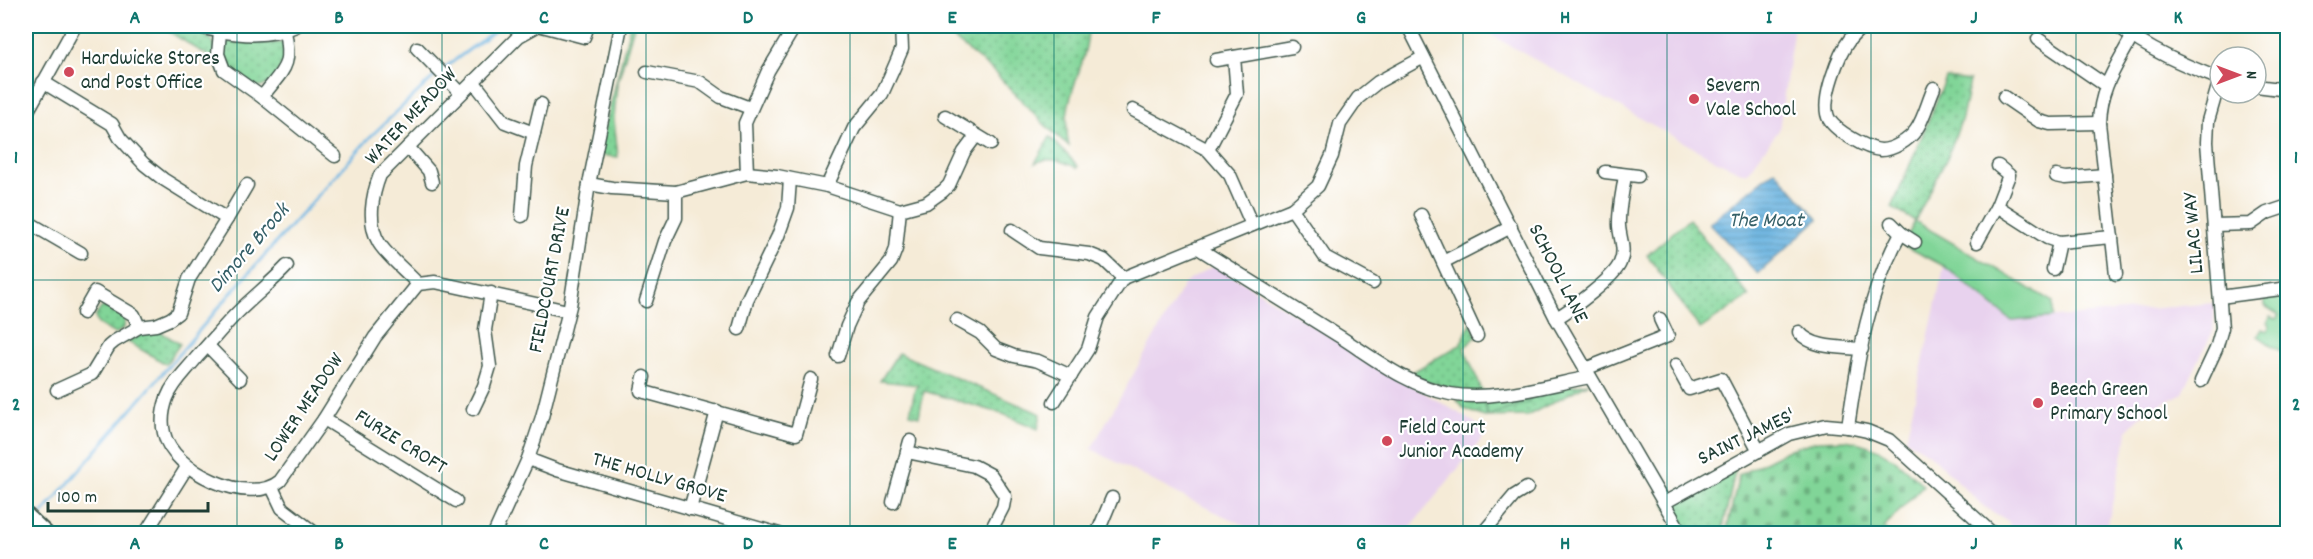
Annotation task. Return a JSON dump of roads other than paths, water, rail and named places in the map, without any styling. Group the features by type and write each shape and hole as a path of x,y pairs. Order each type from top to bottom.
{"main road":[{"path":"26,516 45,534"}],"street":[{"path":"28,106 75,26"},
{"path":"195,26 220,32 250,34 290,28 288,63 262,97"},
{"name":"WATER MEADOW","path":"418,284 379,243 372,211 374,191 380,175 519,36 540,26 584,37 588,26"},
{"name":"FIELDCOURT DRIVE","path":"494,534 528,459 542,417 568,311 589,184 621,26"},
{"path":"827,186 854,128 882,94 902,49 901,26"},
{"name":"SCHOOL LANE","path":"1408,26 1422,58 1556,318 1682,534"},
{"path":"1863,26 1849,40 1835,69 1828,94 1827,114 1831,124 1847,136 1881,150 1901,144 1916,130 1934,88"},
{"path":"2118,26 2132,37 2208,74"},
{"path":"747,174 745,123 768,71 792,27"},
{"path":"220,32 218,54 225,70 335,156"},
{"path":"2116,274 2098,123 2100,104 2106,85 2132,37"},
{"path":"2038,39 2106,85"},
{"path":"1216,60 1292,47"},
{"path":"417,48 461,93"},
{"path":"1208,150 1237,94 1238,83 1234,57"},
{"path":"1054,402 1088,349 1098,317 1123,278 1292,209 1318,186 1332,156 1340,124 1358,98 1378,82 1422,58"},
{"path":"647,72 700,82 721,97 750,108"},
{"path":"473,81 505,122 534,133"},
{"path":"43,82 112,124 120,138 163,179 227,219"},
{"path":"2268,88 2288,90"},
{"path":"2004,97 2039,121 2050,124 2098,123"},
{"path":"522,216 525,166 541,104"},
{"name":"LILAC WAY","path":"2201,381 2216,349 2222,328 2207,142 2208,121 2213,105"},
{"path":"1133,110 1208,150 1230,175 1252,225"},
{"path":"945,116 991,144"},
{"path":"589,184 612,188 676,192 747,174 790,178 827,186 900,210 926,203 943,191 949,185 964,152 976,136"},
{"path":"408,147 429,171 432,182"},
{"path":"1977,242 1997,206 2009,175 1998,166"},
{"path":"1605,172 1638,176"},
{"path":"1556,318 1569,311 1620,264 1624,250 1619,225 1625,175"},
{"path":"2056,176 2066,178 2105,176"},
{"path":"739,329 747,300 778,236 788,207 790,178"},
{"path":"57,390 92,374 109,346 139,327 156,325 171,319 178,313 189,279 248,185"},
{"path":"646,301 665,241 676,218 676,192"},
{"path":"1997,206 2047,238 2059,242 2112,237"},
{"path":"2214,225 2251,224 2267,213 2288,206"},
{"path":"1292,209 1325,257 1373,284"},
{"path":"838,357 847,326 858,303 891,262 896,249 900,210"},
{"path":"1421,215 1477,336"},
{"path":"26,221 81,253"},
{"path":"1891,223 1915,242"},
{"path":"1443,262 1511,227"},
{"path":"1012,231 1039,248 1089,254 1104,260 1123,278"},
{"path":"1848,427 1877,282 1901,233"},
{"path":"2053,269 2059,242"},
{"path":"1198,248 1374,360 1424,387 1452,394 1479,396 1514,392 1588,373 1668,336 1660,319"},
{"name":"LOWER MEADOW","path":"287,266 269,286 238,312 177,380 168,396 162,416 164,435 174,453 187,467 240,490 256,491 272,488 280,481 324,419 375,337 418,284"},
{"path":"418,284 435,282 568,311"},
{"path":"2220,297 2288,288"},
{"path":"83,313 95,292 134,315 139,327"},
{"path":"473,409 490,366 485,330 491,293"},
{"path":"957,320 980,333 996,349 1038,361 1071,376"},
{"path":"1799,332 1806,340 1816,344 1862,349"},
{"path":"208,346 240,379"},
{"path":"1676,364 1689,389 1721,379 1759,451"},
{"path":"644,377 641,390 796,434 811,379"},
{"path":"690,509 717,411"},
{"name":"FURZE CROFT","path":"324,419 456,501"},
{"name":"SAINT JAMES'","path":"1664,502 1789,434 1826,425 1848,427 1867,431 1889,440 1993,534"},
{"path":"893,501 909,447 974,466 990,475 1005,496 1003,507 989,534"},
{"name":"THE HOLLY GROVE","path":"528,459 557,470 779,534"},
{"path":"145,534 187,467"},
{"path":"272,488 282,508 316,534"},
{"path":"1482,534 1514,496 1527,488"},
{"path":"1097,534 1112,498"}],"water":[{"name":"The Moat","path":"1775,170 1818,219 1758,274 1709,223"}],"waterway":[{"name":"Dimore Brook","path":"443,69 501,26"},
{"name":"Dimore Brook","path":"43,513 238,285 372,135 438,73"}],"place":[{"name":"Hardwicke Stores and Post Office","path":"69,72"},
{"name":"Severn Vale School","path":"1694,99"},
{"name":"Beech Green Primary School","path":"2038,403"},
{"name":"Field Court Junior Academy","path":"1387,441"}]}
